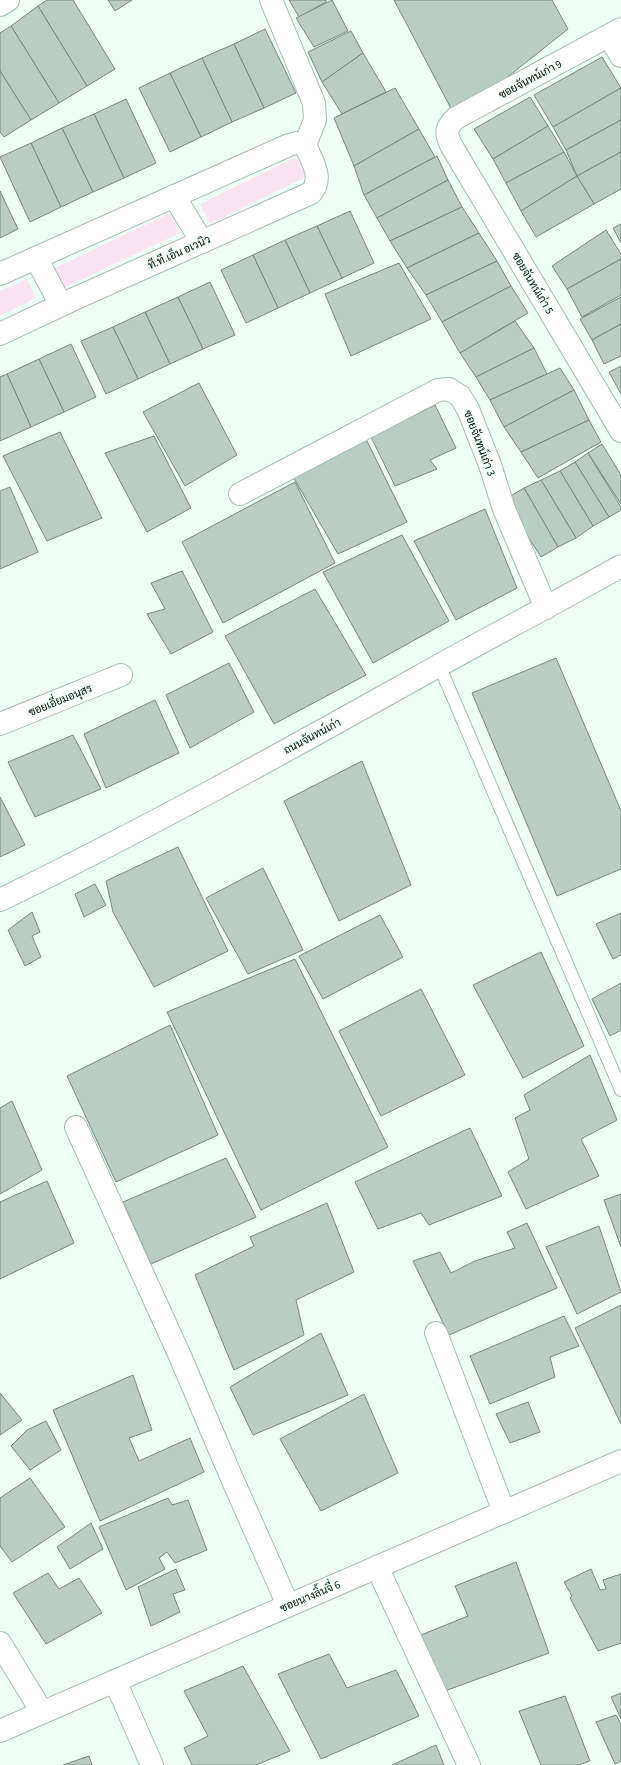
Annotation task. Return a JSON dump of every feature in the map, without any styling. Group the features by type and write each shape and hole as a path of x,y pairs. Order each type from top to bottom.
{"street":[{"path":"0,5 8,0"},
{"path":"0,274 289,145 296,143 305,145 316,120 314,103 270,0"},
{"path":"615,33 621,56"},
{"name":"ซอยจันทน์เก่า 9","path":"447,135 449,126 456,118 615,33"},
{"name":"ซอยจันทน์เก่า 5","path":"447,135 451,145 621,431"},
{"name":"ที.ที.เอ็น อเวนิว","path":"0,334 61,305 311,193 318,179 317,173 305,145"},
{"path":"174,196 202,242"},
{"path":"36,258 61,305"},
{"name":"ซอยจันทน์เก่า 3","path":"240,494 438,390 449,389 460,396 468,410 490,465 504,509 546,608"},
{"name":"ถนนจันทน์เก่า","path":"0,900 76,863 621,566"},
{"name":"ซอยเอี่ยมอนุสร","path":"0,724 121,675"},
{"path":"76,1127 180,1356 288,1605"},
{"path":"436,1332 504,1512"},
{"name":"ซอยนางลิ้นจี่ 6","path":"0,1731 621,1461"},
{"path":"377,1567 469,1765"},
{"path":"0,1643 42,1712"},
{"path":"115,1681 152,1765"}],"lane":[{"path":"439,665 621,1090"}],"shaded area":[{"path":"296,157 306,177 210,224 200,204"},
{"path":"170,213 180,233 64,288 55,268"},
{"path":"27,279 36,298 0,316 0,291"}],"building":[{"path":"47,0 73,0 115,69 87,86 38,6"},
{"path":"108,0 132,0 115,11"},
{"path":"289,0 326,0 326,2 299,17"},
{"path":"332,0 348,31 314,47 296,18"},
{"path":"394,0 552,0 568,29 456,118"},
{"path":"38,6 87,86 59,103 11,26"},
{"path":"11,26 59,103 31,120 0,71 0,33"},
{"path":"265,29 296,93 264,108 234,44"},
{"path":"351,31 363,53 322,82 308,52"},
{"path":"234,44 264,108 232,122 202,58"},
{"path":"363,53 386,92 342,114 322,82"},
{"path":"602,57 621,88 553,127 534,95"},
{"path":"202,58 232,122 201,137 170,73"},
{"path":"0,71 31,120 4,137 0,132"},
{"path":"170,73 201,137 170,152 139,88"},
{"path":"395,88 419,129 354,166 334,118"},
{"path":"621,88 621,120 566,150 553,127"},
{"path":"530,97 548,126 493,159 474,129"},
{"path":"126,99 156,163 124,178 94,114"},
{"path":"94,114 124,178 93,192 62,128"},
{"path":"621,120 621,152 577,176 566,150"},
{"path":"548,126 564,152 506,183 493,159"},
{"path":"62,128 93,192 61,207 31,143"},
{"path":"419,129 435,157 364,195 354,166"},
{"path":"31,143 61,207 30,222 0,157"},
{"path":"564,152 577,176 521,211 506,183"},
{"path":"621,152 621,189 594,204 577,176"},
{"path":"437,156 448,180 377,218 364,195"},
{"path":"577,176 594,204 536,237 521,211"},
{"path":"448,180 462,207 390,241 377,218"},
{"path":"0,191 18,229 0,238"},
{"path":"462,207 479,233 407,268 390,241"},
{"path":"350,211 374,263 342,278 317,226"},
{"path":"621,224 621,243 613,228"},
{"path":"317,226 342,278 310,293 285,240"},
{"path":"606,230 621,254 621,259 567,289 552,266"},
{"path":"479,233 497,261 426,295 407,268"},
{"path":"285,240 310,293 278,308 253,255"},
{"path":"253,255 278,308 246,323 221,270"},
{"path":"621,259 621,295 582,317 567,289"},
{"path":"497,261 511,286 442,322 426,295"},
{"path":"399,263 431,319 351,356 325,294"},
{"path":"210,282 235,335 203,349 178,297"},
{"path":"511,286 528,313 460,353 442,322"},
{"path":"178,297 203,349 170,364 145,312"},
{"path":"621,297 621,324 592,340 580,319"},
{"path":"145,312 170,364 138,379 113,327"},
{"path":"515,321 534,348 476,377 460,353"},
{"path":"621,324 621,356 604,364 592,340"},
{"path":"113,327 138,379 106,394 81,341"},
{"path":"71,344 96,397 64,412 39,359"},
{"path":"534,348 547,374 490,400 476,377"},
{"path":"39,359 64,412 31,427 7,374"},
{"path":"621,366 621,394 609,372"},
{"path":"560,368 574,390 504,427 490,400"},
{"path":"7,374 31,427 0,441 0,377"},
{"path":"199,383 237,455 185,486 143,412"},
{"path":"574,390 589,420 521,452 504,427"},
{"path":"435,405 456,448 430,460 437,469 395,486 371,437"},
{"path":"589,420 601,442 538,478 521,452"},
{"path":"60,432 102,518 47,541 3,456"},
{"path":"154,436 191,508 147,532 105,453"},
{"path":"365,437 407,522 338,554 292,475"},
{"path":"602,444 621,475 621,504 588,453"},
{"path":"588,453 621,507 621,510 609,517 575,462"},
{"path":"575,462 609,517 593,526 560,471"},
{"path":"560,471 593,526 576,538 541,480"},
{"path":"541,480 576,538 558,547 524,488"},
{"path":"295,482 335,563 223,623 182,542"},
{"path":"10,487 38,552 0,569 0,491"},
{"path":"524,488 558,547 541,557 504,500"},
{"path":"485,509 517,588 456,620 414,541"},
{"path":"402,535 449,621 373,663 323,572"},
{"path":"182,571 213,632 171,654 147,614 165,609 151,583"},
{"path":"315,589 366,675 274,724 225,636"},
{"path":"556,658 621,811 621,869 557,896 472,693"},
{"path":"229,663 254,712 190,748 166,695"},
{"path":"155,700 179,753 106,788 84,734"},
{"path":"73,735 101,789 35,817 8,762"},
{"path":"362,761 411,885 339,921 284,801"},
{"path":"0,797 25,845 0,857"},
{"path":"178,847 228,951 154,987 113,912 106,881"},
{"path":"263,868 303,950 248,974 206,898"},
{"path":"95,884 106,905 84,917 75,894"},
{"path":"32,912 40,932 32,936 41,957 25,966 8,930"},
{"path":"621,913 621,955 613,959 596,924"},
{"path":"380,915 403,957 323,999 299,956"},
{"path":"541,952 584,1046 523,1078 473,985"},
{"path":"295,959 388,1147 261,1210 167,1012"},
{"path":"621,983 621,1030 610,1036 592,999"},
{"path":"421,989 465,1075 381,1116 339,1031"},
{"path":"170,1025 218,1135 116,1182 67,1076"},
{"path":"590,1055 617,1120 581,1139 599,1176 526,1209 508,1172 529,1159 515,1118 530,1110 524,1095"},
{"path":"12,1101 42,1170 0,1194 0,1108"},
{"path":"470,1128 502,1196 429,1225 421,1213 378,1229 355,1182"},
{"path":"226,1158 256,1217 151,1264 123,1202"},
{"path":"47,1181 74,1243 0,1279 0,1202"},
{"path":"621,1194 621,1247 604,1200"},
{"path":"327,1203 354,1272 296,1300 304,1335 234,1370 195,1275 254,1246 250,1237"},
{"path":"527,1223 557,1288 449,1335 413,1261 440,1252 451,1273 475,1261 515,1248 507,1232"},
{"path":"599,1226 621,1292 577,1314 546,1247"},
{"path":"621,1305 621,1424 575,1328"},
{"path":"564,1316 579,1346 550,1357 555,1377 490,1404 470,1356"},
{"path":"321,1333 348,1395 253,1435 230,1387"},
{"path":"133,1375 152,1430 129,1438 139,1461 190,1438 204,1472 100,1521 53,1410"},
{"path":"0,1393 22,1420 0,1435"},
{"path":"364,1394 398,1473 321,1511 280,1439"},
{"path":"528,1402 540,1432 510,1443 496,1414"},
{"path":"46,1421 61,1450 30,1470 11,1446 27,1430"},
{"path":"30,1478 65,1527 12,1562 0,1546 0,1498"},
{"path":"168,1498 172,1505 188,1500 207,1550 175,1563 167,1552 159,1558 165,1569 126,1590 99,1527"},
{"path":"91,1523 103,1549 70,1569 57,1547"},
{"path":"516,1562 549,1653 442,1692 421,1635 468,1616 455,1586"},
{"path":"176,1569 185,1590 173,1594 180,1612 151,1626 138,1587"},
{"path":"591,1569 600,1590 606,1589 603,1580 621,1574 621,1643 598,1651 570,1598 572,1596 564,1582"},
{"path":"48,1573 59,1589 79,1578 102,1613 46,1644 13,1593"},
{"path":"329,1654 347,1688 396,1670 419,1716 321,1759 278,1674"},
{"path":"243,1666 290,1751 256,1765 192,1765 184,1748 208,1736 184,1691"},
{"path":"621,1693 621,1719 611,1697"},
{"path":"565,1696 590,1761 579,1765 541,1765 519,1711"},
{"path":"616,1715 621,1724 621,1761 615,1764 596,1722"},
{"path":"436,1745 444,1765 392,1765"},
{"path":"89,1756 92,1765 63,1765"}]}
